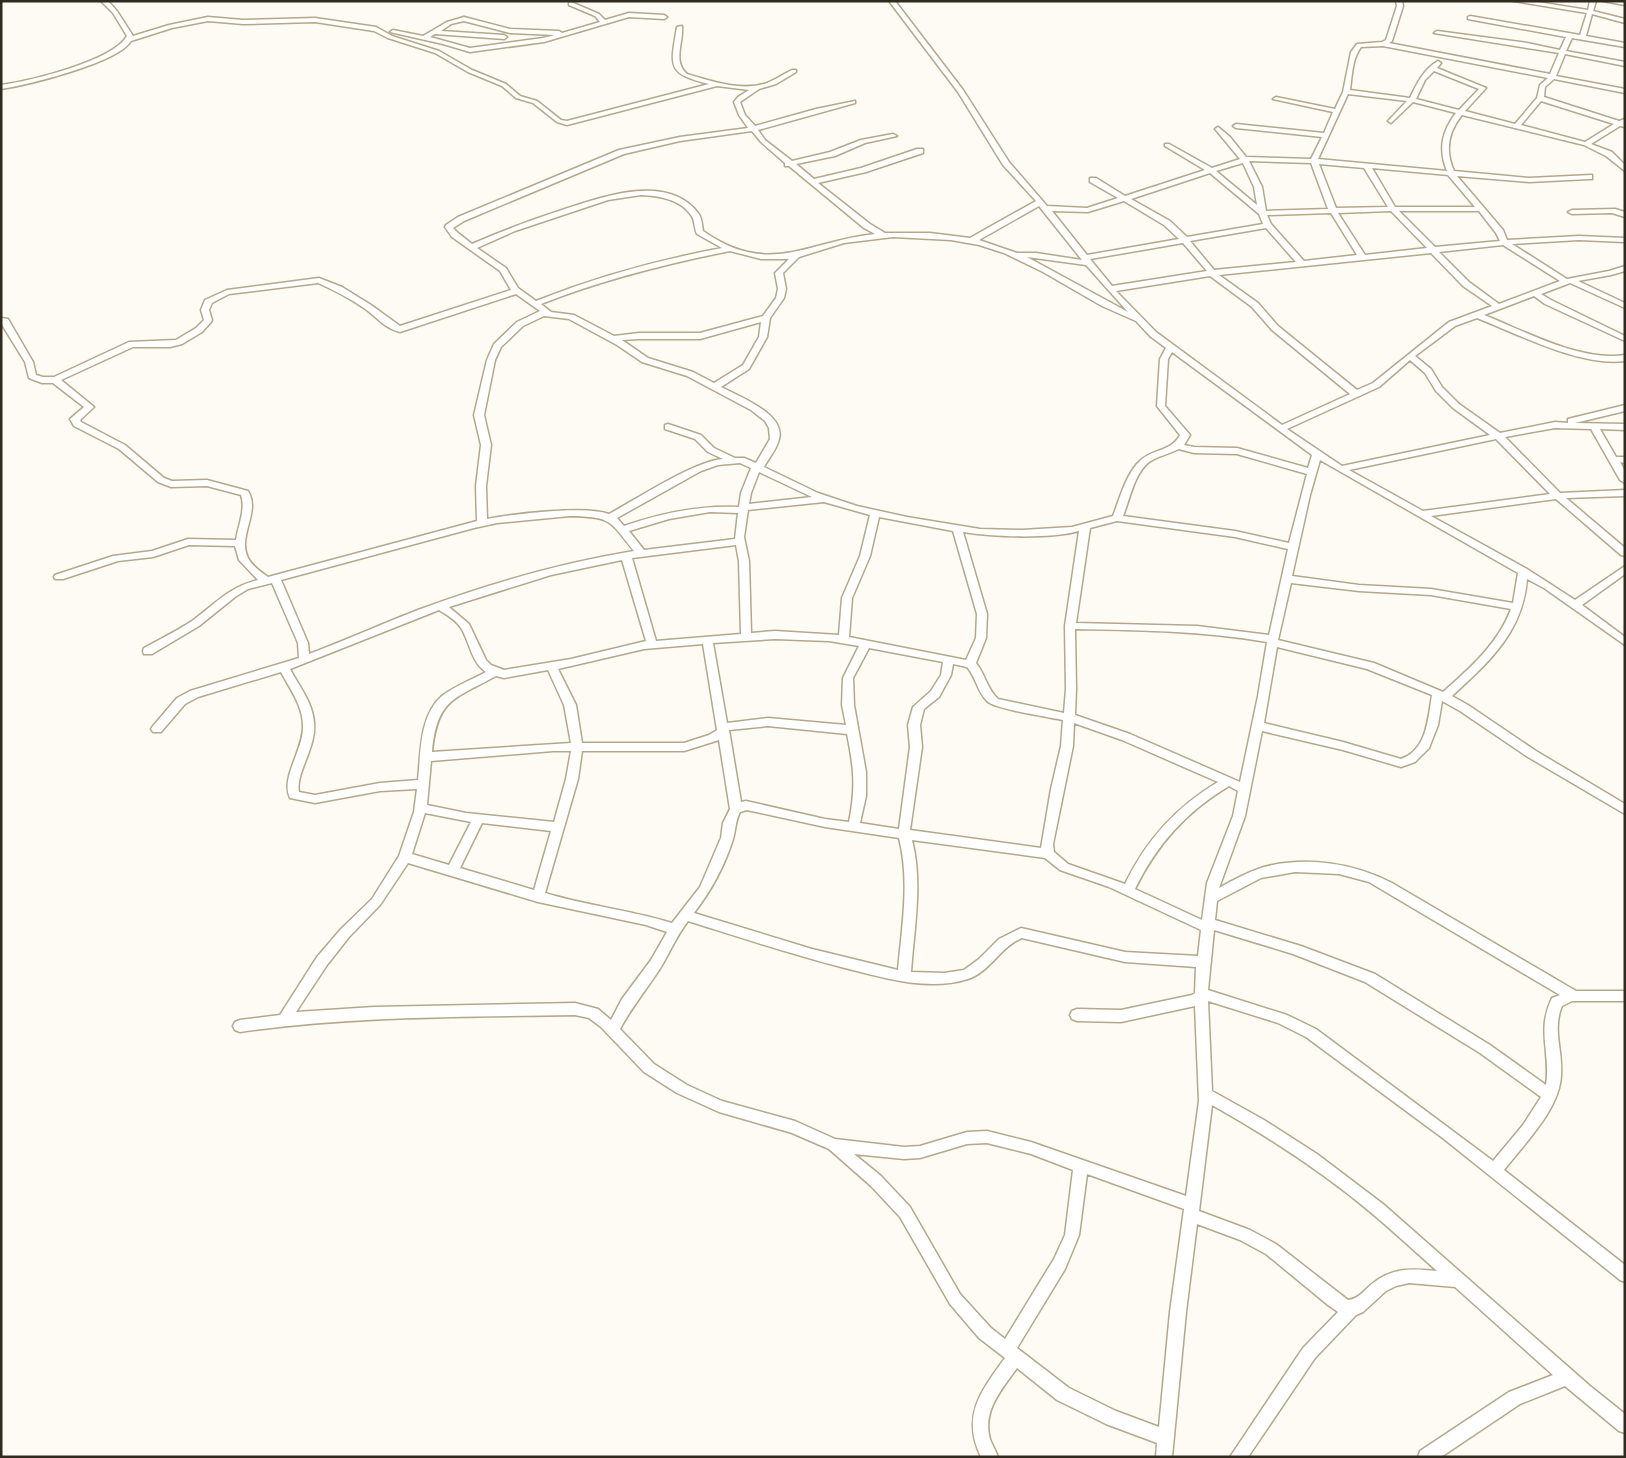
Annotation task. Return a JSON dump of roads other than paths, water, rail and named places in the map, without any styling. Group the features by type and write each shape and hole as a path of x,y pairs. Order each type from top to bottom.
{"street":[{"path":"104,1 115,12 130,39"},
{"path":"892,1 960,91 1006,163 1086,260 1153,334 1317,454 1340,469 1424,514 1523,571 1576,605 1625,642"},
{"path":"1383,44 1389,41 1400,1"},
{"path":"1517,1 1591,12 1625,20"},
{"path":"1584,37 1593,1"},
{"path":"1606,1 1625,3"},
{"path":"570,4 597,15 605,23"},
{"path":"1,87 33,81 62,72 110,53 130,39 171,26 208,19 243,22 315,20 424,38 470,50 524,44 629,15 664,17"},
{"path":"1470,18 1625,45"},
{"path":"424,38 448,23 464,19 510,31 564,34"},
{"path":"680,27 677,57 681,72 717,84 738,88 756,88"},
{"path":"376,29 390,37 437,52 470,71 504,85 518,97 535,102 559,120 567,122 717,84"},
{"path":"434,32 498,36 524,44"},
{"path":"1437,33 1564,52 1625,64"},
{"path":"1517,126 1540,98 1542,86 1552,78 1570,34"},
{"path":"1363,258 1332,211 1314,161 1346,92 1354,52 1359,45 1383,44 1625,91"},
{"path":"1391,121 1412,100 1418,85 1432,68 1448,56"},
{"path":"1432,68 1483,88 1461,111 1450,126 1443,142 1452,175 1500,232 1506,243 1568,281 1625,306"},
{"path":"794,71 756,88 740,98 737,102 742,115 762,141 788,164 867,226 884,236"},
{"path":"1346,92 1412,100 1586,144 1609,154 1625,169"},
{"path":"1540,98 1623,123"},
{"path":"1276,100 1337,111"},
{"path":"548,313 516,291 503,270 450,230 449,227 452,224 579,172 602,160 658,143 753,129 853,102"},
{"path":"1586,144 1623,123"},
{"path":"1236,126 1326,135"},
{"path":"1218,129 1247,159 1261,194 1262,213 1268,225 1302,264"},
{"path":"788,164 832,154 863,141 893,136"},
{"path":"1167,145 1210,170 1262,213 1393,208 1479,209"},
{"path":"812,182 863,170 920,151"},
{"path":"971,241 1042,205 1088,210 1247,159 1314,161 1452,175 1529,180 1589,176"},
{"path":"1367,166 1393,208 1466,284 1498,307"},
{"path":"1093,180 1167,223 1184,239 1212,273 1255,305 1275,328 1356,394"},
{"path":"472,247 512,229 620,195 644,194 666,196 695,214 700,232 715,244 772,257 798,255 840,242 914,234 971,241 998,247 1016,255 1105,306 1141,321"},
{"path":"1572,212 1612,211 1625,215"},
{"path":"1016,255 1036,255 1066,262 1086,260 1184,239 1268,225"},
{"path":"1111,289 1212,273 1506,243 1579,238 1625,240"},
{"path":"534,304 606,277 662,262 731,249"},
{"path":"715,387 746,367 763,337 766,318 780,298 782,289 778,273 798,255"},
{"path":"1281,429 1376,385 1452,324 1568,281 1611,273 1625,268"},
{"path":"1,320 5,321 16,337 17,344 29,362 32,376 42,380 55,380 132,344 179,342 205,325 208,320 205,310 208,302 227,292 290,282 325,281 368,307 394,328 400,329 516,291"},
{"path":"1535,293 1548,302 1625,339"},
{"path":"482,523 481,486 486,445 479,415 491,360 497,346 520,324 534,316 548,313 571,317 612,339 645,360 690,374 715,387 769,419 774,428 775,440 758,466 746,493 743,509 740,542 744,561 746,636"},
{"path":"1477,315 1567,350 1617,361 1625,358"},
{"path":"612,339 640,336 700,336 766,318"},
{"path":"1171,347 1164,359 1160,402 1163,411 1185,435 1178,446"},
{"path":"1410,356 1428,372 1439,389 1456,406 1498,436 1557,495 1625,553"},
{"path":"55,380 90,407 75,419 77,424 122,447 161,480 182,485 208,483 245,494 248,506 240,544 241,558 246,566 270,580 303,643 304,660"},
{"path":"1340,469 1555,426 1625,408"},
{"path":"668,426 698,437 711,450 733,460"},
{"path":"1555,426 1625,427"},
{"path":"1594,426 1625,480"},
{"path":"1117,518 1141,464 1154,455 1178,446 1201,450 1237,451 1312,472"},
{"path":"1164,1457 1190,1210 1206,1094 1202,994 1213,884 1240,816 1273,640 1293,547 1317,454"},
{"path":"610,518 698,469 716,462 741,460 758,466 825,498 876,513 957,528 1022,534 1072,530 1117,518 1235,534 1293,547"},
{"path":"1612,460 1625,460"},
{"path":"1424,514 1533,497 1625,493"},
{"path":"622,530 687,510 743,509 825,498"},
{"path":"148,651 195,624 238,591 270,580 482,523 570,513 600,514 610,518 641,552"},
{"path":"844,640 847,598 865,556 876,513"},
{"path":"1048,854 1050,826 1067,746 1070,626 1085,526"},
{"path":"957,528 982,614 981,638 970,664"},
{"path":"59,577 117,558 153,554 188,542 240,544"},
{"path":"157,728 181,701 194,694 304,660 441,606 541,575 641,552 740,542"},
{"path":"626,556 652,644"},
{"path":"1576,605 1625,569"},
{"path":"1258,726 1343,746 1401,763 1409,761 1419,755 1426,743 1441,695 1485,662 1503,639 1518,607 1522,593 1523,571"},
{"path":"1287,579 1359,588 1430,592 1518,607"},
{"path":"441,606 464,624 483,666 493,673 504,674 551,666 652,644 775,635 829,637 970,664 976,670 985,694 994,702 1069,718 1126,737 1246,789"},
{"path":"1070,626 1179,628 1231,632 1273,640 1370,666 1441,695 1532,754 1625,810"},
{"path":"613,1030 627,1004 656,964 675,929 705,890 736,809 724,729 707,639"},
{"path":"854,826 860,796 860,772 848,705 848,678 865,645"},
{"path":"904,975 910,897 909,852 904,833 916,747 914,725 919,707 935,694 946,675 949,660"},
{"path":"538,897 572,779 577,746 570,705 551,666"},
{"path":"284,667 306,711 309,724 307,741 292,787 294,795 315,798 380,787 423,784"},
{"path":"284,1020 322,961 345,933 376,902 405,856 420,808 426,757 434,715 446,699 493,673"},
{"path":"426,757 577,746 684,747 713,738 724,729 768,722 852,730"},
{"path":"1128,890 1137,870 1159,836 1194,802 1229,781"},
{"path":"736,809 746,805 760,806 825,823 1048,854 1064,867 1128,890 1208,926 1296,950 1370,978 1485,1049 1549,1095"},
{"path":"420,808 479,818 558,826"},
{"path":"453,870 479,818"},
{"path":"405,856 538,897 646,920 675,929"},
{"path":"1211,898 1253,876 1273,870 1295,867 1322,868 1362,875 1451,922 1520,967 1574,996"},
{"path":"686,915 774,944 878,971 930,980 969,974 983,966 1003,942 1011,936 1021,933 1125,957 1204,962"},
{"path":"1077,1015 1121,1016 1196,1000 1202,994"},
{"path":"1202,994 1282,1020 1311,1033 1494,1171 1625,1275"},
{"path":"1494,1171 1549,1095 1553,1086 1555,1069 1550,1049 1550,1024 1557,1002 1574,996 1625,996"},
{"path":"240,1026 284,1020 374,1013 575,1009 593,1013 613,1030 649,1068 682,1089 719,1106 795,1127 834,1145 876,1181 905,1212 955,1298 985,1333 1063,1394 1112,1418 1166,1438"},
{"path":"1206,1094 1259,1124 1312,1159 1378,1208 1567,1377 1625,1425"},
{"path":"834,1145 904,1153 920,1152 967,1138 987,1137 1031,1148 1081,1165 1190,1210 1244,1235 1271,1249 1332,1300 1346,1308 1358,1307 1381,1286 1394,1279 1409,1276 1457,1280"},
{"path":"990,1457 981,1443 978,1429 981,1413 1060,1264 1072,1235 1081,1165"},
{"path":"1238,1457 1309,1353 1352,1308"},
{"path":"1426,1457 1515,1398 1567,1377"}]}
